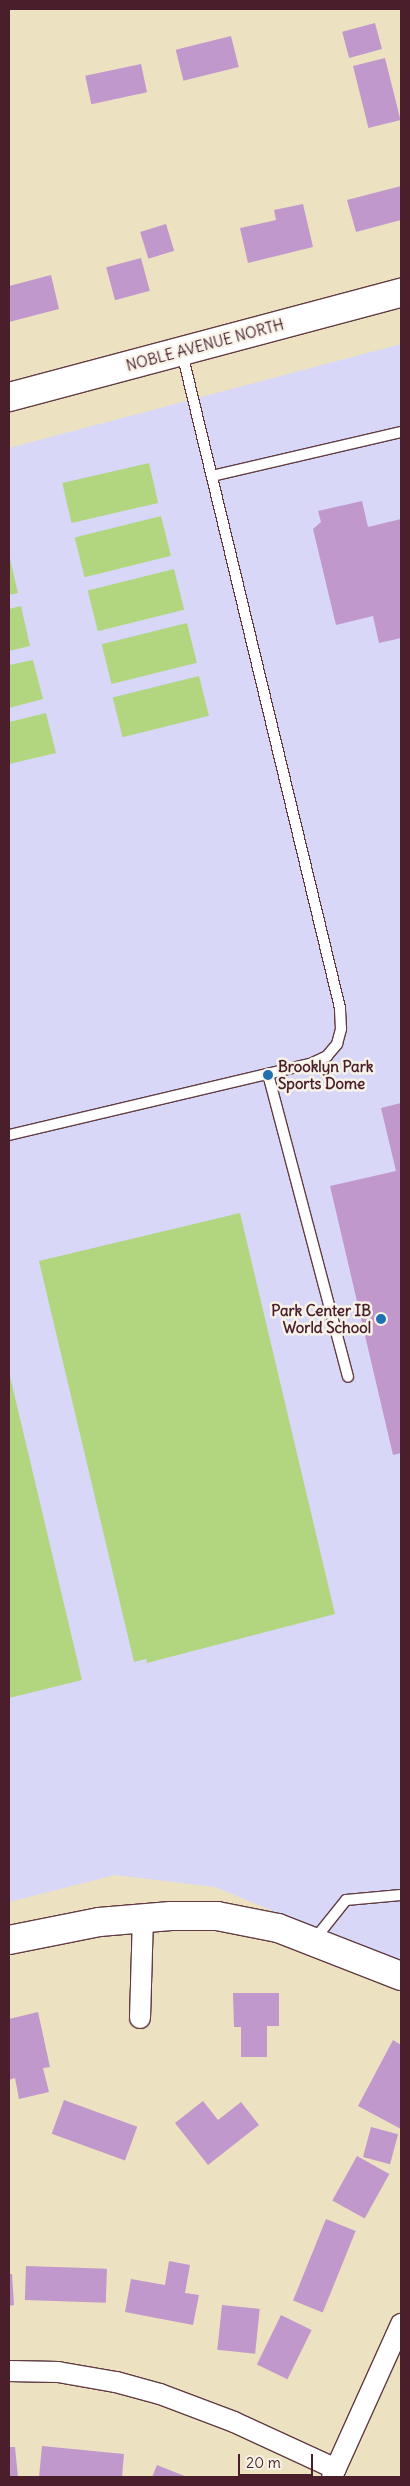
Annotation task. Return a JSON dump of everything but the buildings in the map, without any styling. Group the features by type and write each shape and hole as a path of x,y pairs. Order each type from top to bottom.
{"street":[{"name":"NOBLE AVENUE NORTH","path":"9,397 401,293"},
{"path":"9,1940 67,1927 143,1917 217,1916 278,1928 400,1971"},
{"path":"140,2018 143,1917"},
{"path":"9,2370 58,2372 116,2382 160,2394 234,2422 334,2473 399,2335"}],"lane":[{"path":"9,1135 310,1064 327,1056 336,1044 341,1029 340,1008 182,352"},
{"path":"212,476 401,432"},
{"path":"268,1074 348,1377"},
{"path":"313,1940 346,1900 401,1895"}],"shaded area":[{"path":"401,344 401,1964 215,1887 115,1875 9,1902 9,448"}],"green space":[{"path":"149,463 158,503 72,523 62,483"},
{"path":"161,516 171,556 85,577 75,538"},
{"path":"9,555 18,593 9,595"},
{"path":"174,569 184,610 98,631 88,591"},
{"path":"21,606 30,646 9,651 9,609"},
{"path":"187,623 197,663 112,684 102,644"},
{"path":"33,660 43,699 9,708 9,665"},
{"path":"199,676 209,716 123,737 113,698"},
{"path":"46,713 56,753 9,764 9,722"},
{"path":"240,1213 335,1614 147,1663 146,1659 134,1662 39,1261"},
{"path":"9,1372 82,1680 9,1698"}],"place":[{"name":"Brooklyn Park Sports Dome","path":"268,1075"},
{"name":"Park Center IB World School","path":"381,1319"}]}
